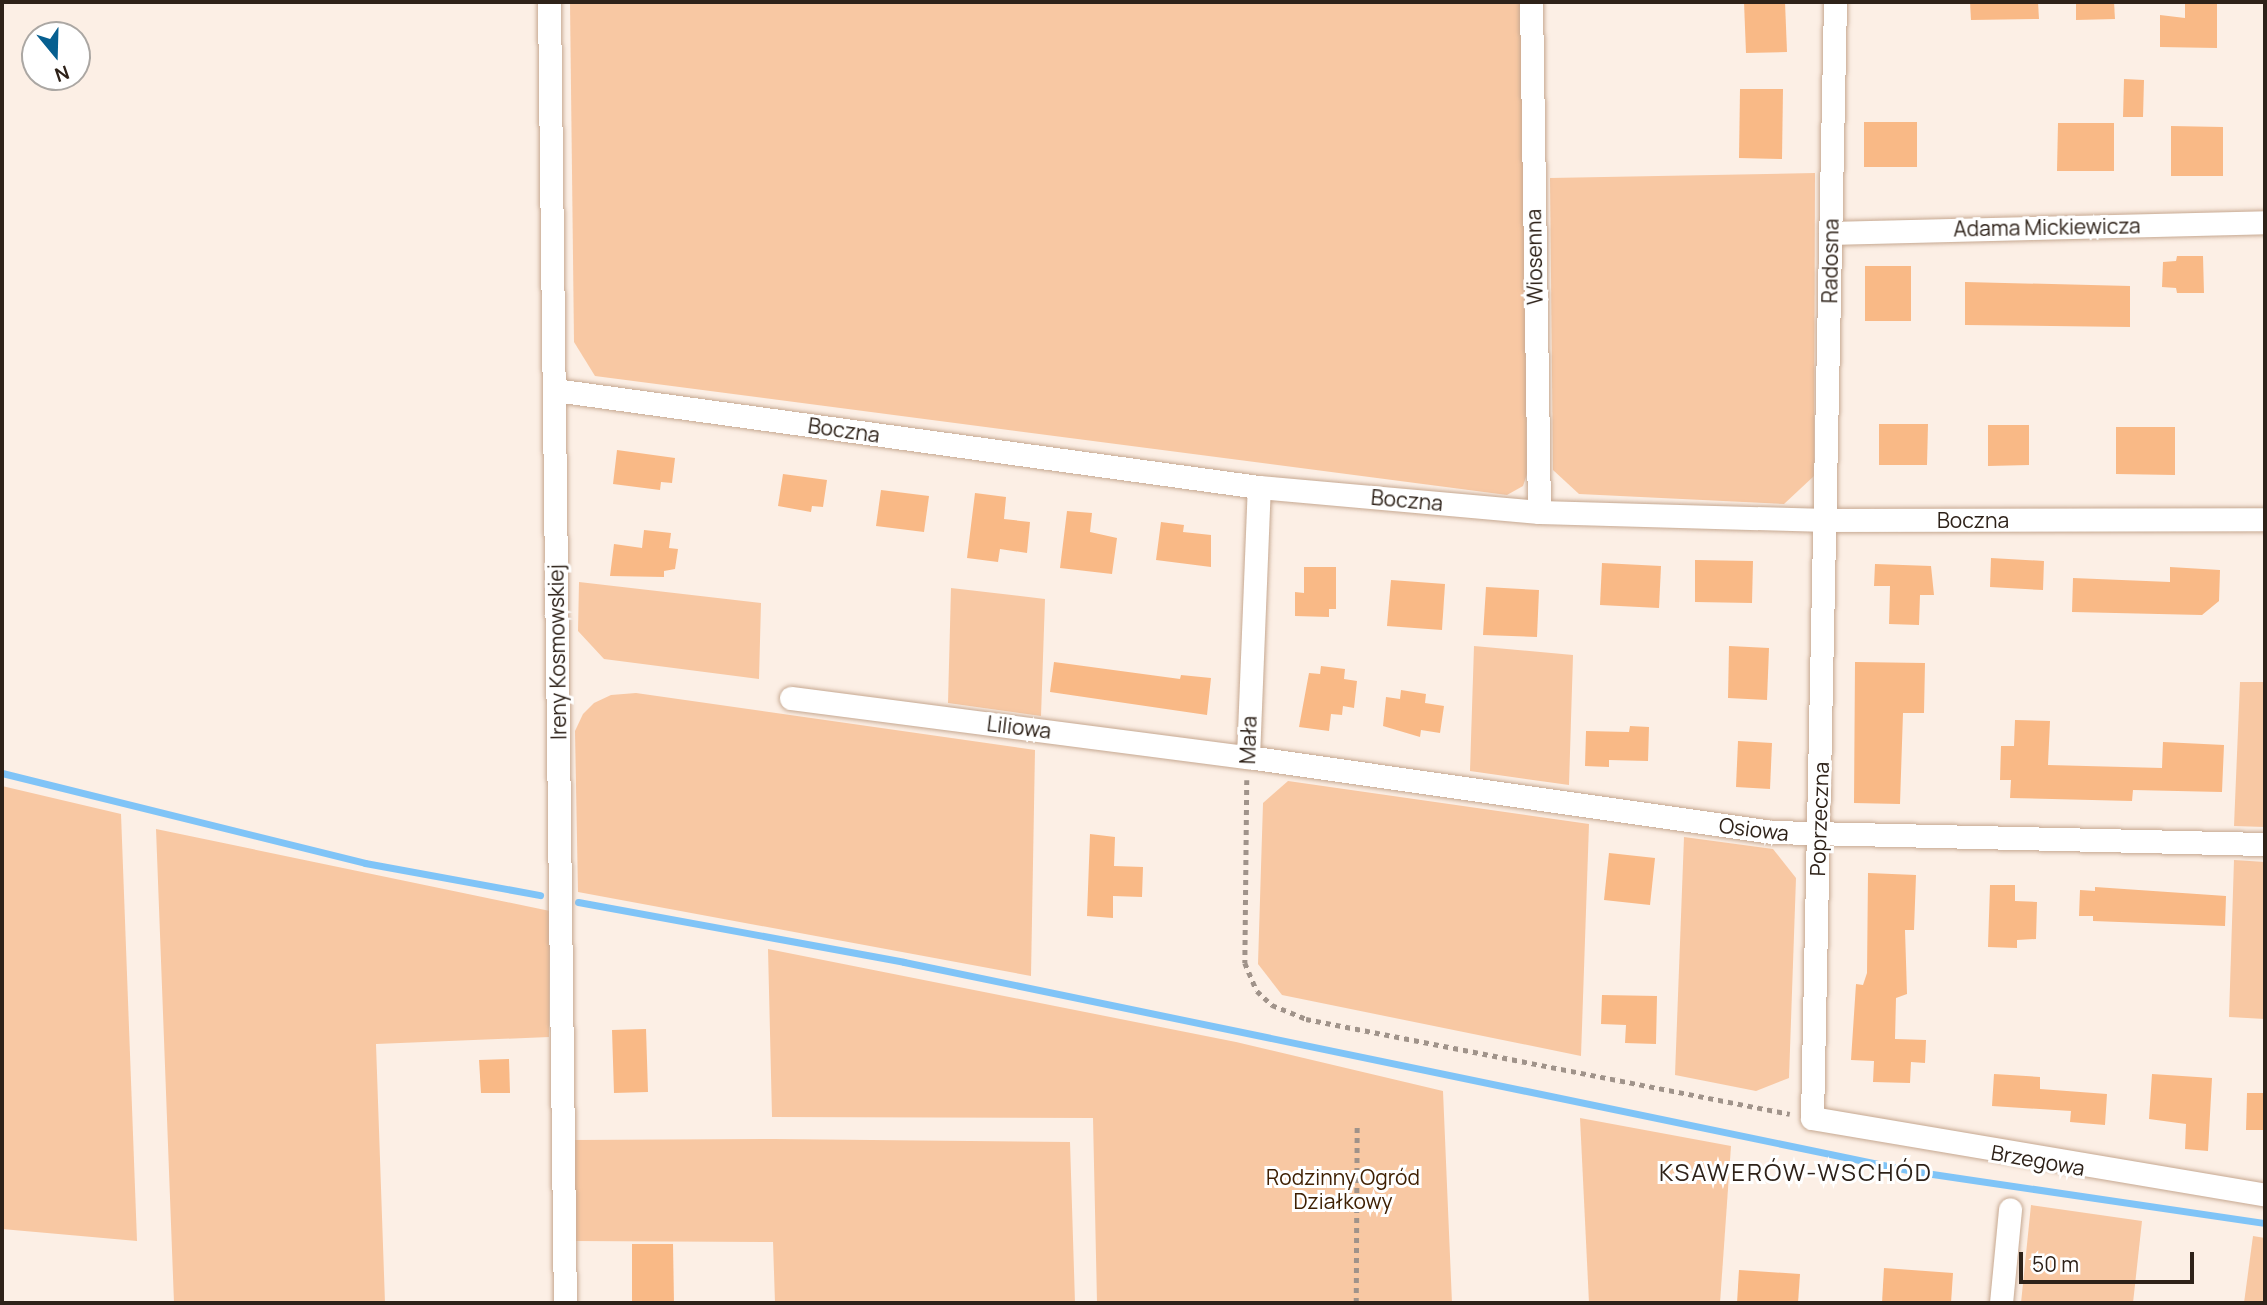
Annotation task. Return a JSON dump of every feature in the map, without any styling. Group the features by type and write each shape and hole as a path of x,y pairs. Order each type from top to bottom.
{"street":[{"name":"Ireny Kosmowskiej","path":"550,2 565,1303"},
{"name":"Wiosenna","path":"1531,2 1539,512"},
{"name":"Radosna","path":"1827,520 1835,2"},
{"name":"Adama Mickiewicza","path":"1830,233 2265,222"},
{"name":"Boczna","path":"555,390 1259,487 1539,512 1827,520 2265,519"},
{"name":"Mała","path":"1248,757 1259,487"},
{"name":"Poprzeczna","path":"1812,1118 1827,520"},
{"name":"Liliowa","path":"791,698 1248,757"},
{"name":"Osiowa","path":"1248,757 1818,836 2265,844"},
{"name":"Brzegowa","path":"1812,1118 2202,1188 2265,1195"},
{"path":"2001,1303 2010,1209"}],"path":[{"name":"Mała","path":"1248,757 1242,925 1245,963 1257,991 1272,1006 1306,1019 1812,1118"},
{"path":"1356,1303 1357,1124"}],"green space":[{"path":"570,2 1522,2 1527,474 1523,486 1507,495 595,376 574,342"},
{"path":"1815,173 1814,476 1784,504 1579,494 1553,470 1550,178"},
{"path":"579,582 761,603 759,679 604,659 578,631"},
{"path":"951,588 1045,599 1041,716 948,703"},
{"path":"1474,646 1573,655 1569,785 1470,771"},
{"path":"2240,682 2265,682 2265,827 2234,826"},
{"path":"636,693 1035,750 1031,976 578,892 575,731 583,714 594,703 611,695"},
{"path":"1288,781 1589,824 1581,1056 1282,995 1258,964 1263,803"},
{"path":"2,786 121,814 137,1241 2,1229"},
{"path":"156,829 550,911 549,1037 376,1044 385,1303 174,1303"},
{"path":"1684,837 1773,849 1796,878 1789,1078 1756,1091 1675,1075"},
{"path":"2234,860 2265,862 2265,1019 2229,1017"},
{"name":"Rodzinny Ogród Działkowy","path":"768,949 1236,1042 1443,1091 1452,1303 1097,1303 1093,1118 772,1117"},
{"path":"1580,1118 1731,1146 1720,1303 1589,1303"},
{"path":"571,1140 1070,1142 1075,1303 775,1303 773,1242 573,1241"},
{"path":"2031,1205 2142,1221 2133,1303 2021,1303"},
{"path":"2253,1236 2265,1238 2265,1303 2244,1303"}],"building":[{"path":"1744,2 1785,2 1787,52 1746,53"},
{"path":"1970,2 2038,2 2039,19 1971,20"},
{"path":"2076,2 2114,2 2115,19 2076,20"},
{"path":"2185,2 2217,2 2217,48 2160,47 2160,15 2185,18"},
{"path":"2124,79 2144,80 2143,117 2123,117"},
{"path":"1740,89 1783,89 1782,159 1739,158"},
{"path":"1864,122 1917,122 1917,167 1864,167"},
{"path":"2058,123 2114,123 2114,171 2057,171"},
{"path":"2171,126 2223,127 2223,176 2171,176"},
{"path":"2177,256 2203,256 2204,293 2177,293 2176,288 2162,287 2163,262 2176,261"},
{"path":"1865,266 1911,266 1911,321 1865,321"},
{"path":"1965,282 2130,286 2130,327 1965,325"},
{"path":"1879,424 1928,424 1927,465 1879,465"},
{"path":"1988,425 2029,425 2029,465 1988,466"},
{"path":"2116,427 2175,427 2175,475 2116,474"},
{"path":"617,450 675,458 672,483 661,482 660,490 613,484"},
{"path":"783,474 827,480 823,507 812,506 811,512 778,506"},
{"path":"881,490 929,496 924,532 876,526"},
{"path":"975,493 1006,497 1004,519 1030,522 1027,553 1000,549 998,562 967,558"},
{"path":"1067,511 1092,513 1090,532 1117,538 1112,574 1060,568"},
{"path":"1161,522 1184,525 1183,532 1211,535 1211,567 1156,560"},
{"path":"644,530 671,533 669,548 678,549 675,569 664,571 664,577 610,576 614,544 642,548"},
{"path":"1991,558 2044,561 2043,590 1990,587"},
{"path":"1695,560 1753,561 1752,603 1695,602"},
{"path":"1602,563 1661,566 1659,608 1600,605"},
{"path":"1875,564 1931,566 1934,595 1920,595 1919,625 1889,624 1890,586 1874,586"},
{"path":"1304,567 1336,567 1336,609 1329,609 1329,617 1295,616 1295,592 1304,593"},
{"path":"2170,567 2220,570 2219,601 2202,615 2072,612 2073,578 2170,582"},
{"path":"1391,580 1445,584 1442,630 1387,626"},
{"path":"1486,587 1539,590 1537,637 1483,635"},
{"path":"1729,646 1769,648 1767,700 1728,698"},
{"path":"1054,662 1180,679 1181,675 1211,678 1207,715 1050,692"},
{"path":"1855,662 1925,663 1924,713 1903,713 1900,804 1854,803"},
{"path":"1321,666 1345,669 1344,679 1357,681 1354,708 1343,706 1342,715 1331,714 1329,731 1299,727 1309,673 1320,674"},
{"path":"1401,690 1426,694 1425,703 1444,706 1440,733 1421,730 1420,737 1383,726 1386,697 1400,699"},
{"path":"2015,720 2050,721 2048,765 2162,768 2163,742 2224,745 2222,792 2133,790 2132,801 2010,798 2011,780 2000,780 2001,746 2014,746"},
{"path":"1630,726 1649,727 1648,761 1609,760 1609,767 1585,766 1586,731 1629,732"},
{"path":"1738,741 1772,743 1770,789 1736,787"},
{"path":"1090,834 1115,837 1114,866 1143,867 1142,897 1113,896 1113,918 1087,916"},
{"path":"1609,853 1655,858 1650,905 1604,900"},
{"path":"1868,873 1916,875 1914,930 1905,930 1907,994 1896,998 1895,1039 1926,1040 1925,1063 1911,1062 1910,1083 1873,1082 1874,1061 1851,1060 1856,984 1863,985 1867,973"},
{"path":"1990,885 2015,885 2015,901 2037,902 2036,939 2017,940 2017,948 1988,947"},
{"path":"2095,887 2226,896 2225,926 2093,921 2093,916 2079,916 2080,890 2095,891"},
{"path":"1602,995 1657,996 1656,1044 1625,1043 1626,1025 1601,1024"},
{"path":"646,1029 648,1092 614,1093 612,1030"},
{"path":"509,1059 510,1093 481,1093 479,1060"},
{"path":"1994,1074 2040,1077 2040,1089 2107,1094 2105,1125 2070,1122 2071,1111 1992,1106"},
{"path":"2152,1074 2212,1078 2208,1151 2185,1149 2186,1124 2149,1119"},
{"path":"2247,1093 2265,1093 2265,1130 2246,1130"},
{"path":"632,1244 673,1244 674,1303 632,1303"},
{"path":"1884,1268 1953,1273 1951,1303 1882,1303"},
{"path":"1739,1270 1800,1274 1798,1303 1737,1303"}],"waterway":[{"path":"2,773 365,863 540,895"},
{"path":"578,902 904,962 1912,1171 2265,1223"}],"district":[{"name":"KSAWERÓW-WSCHÓD","path":"1796,1172"}]}
